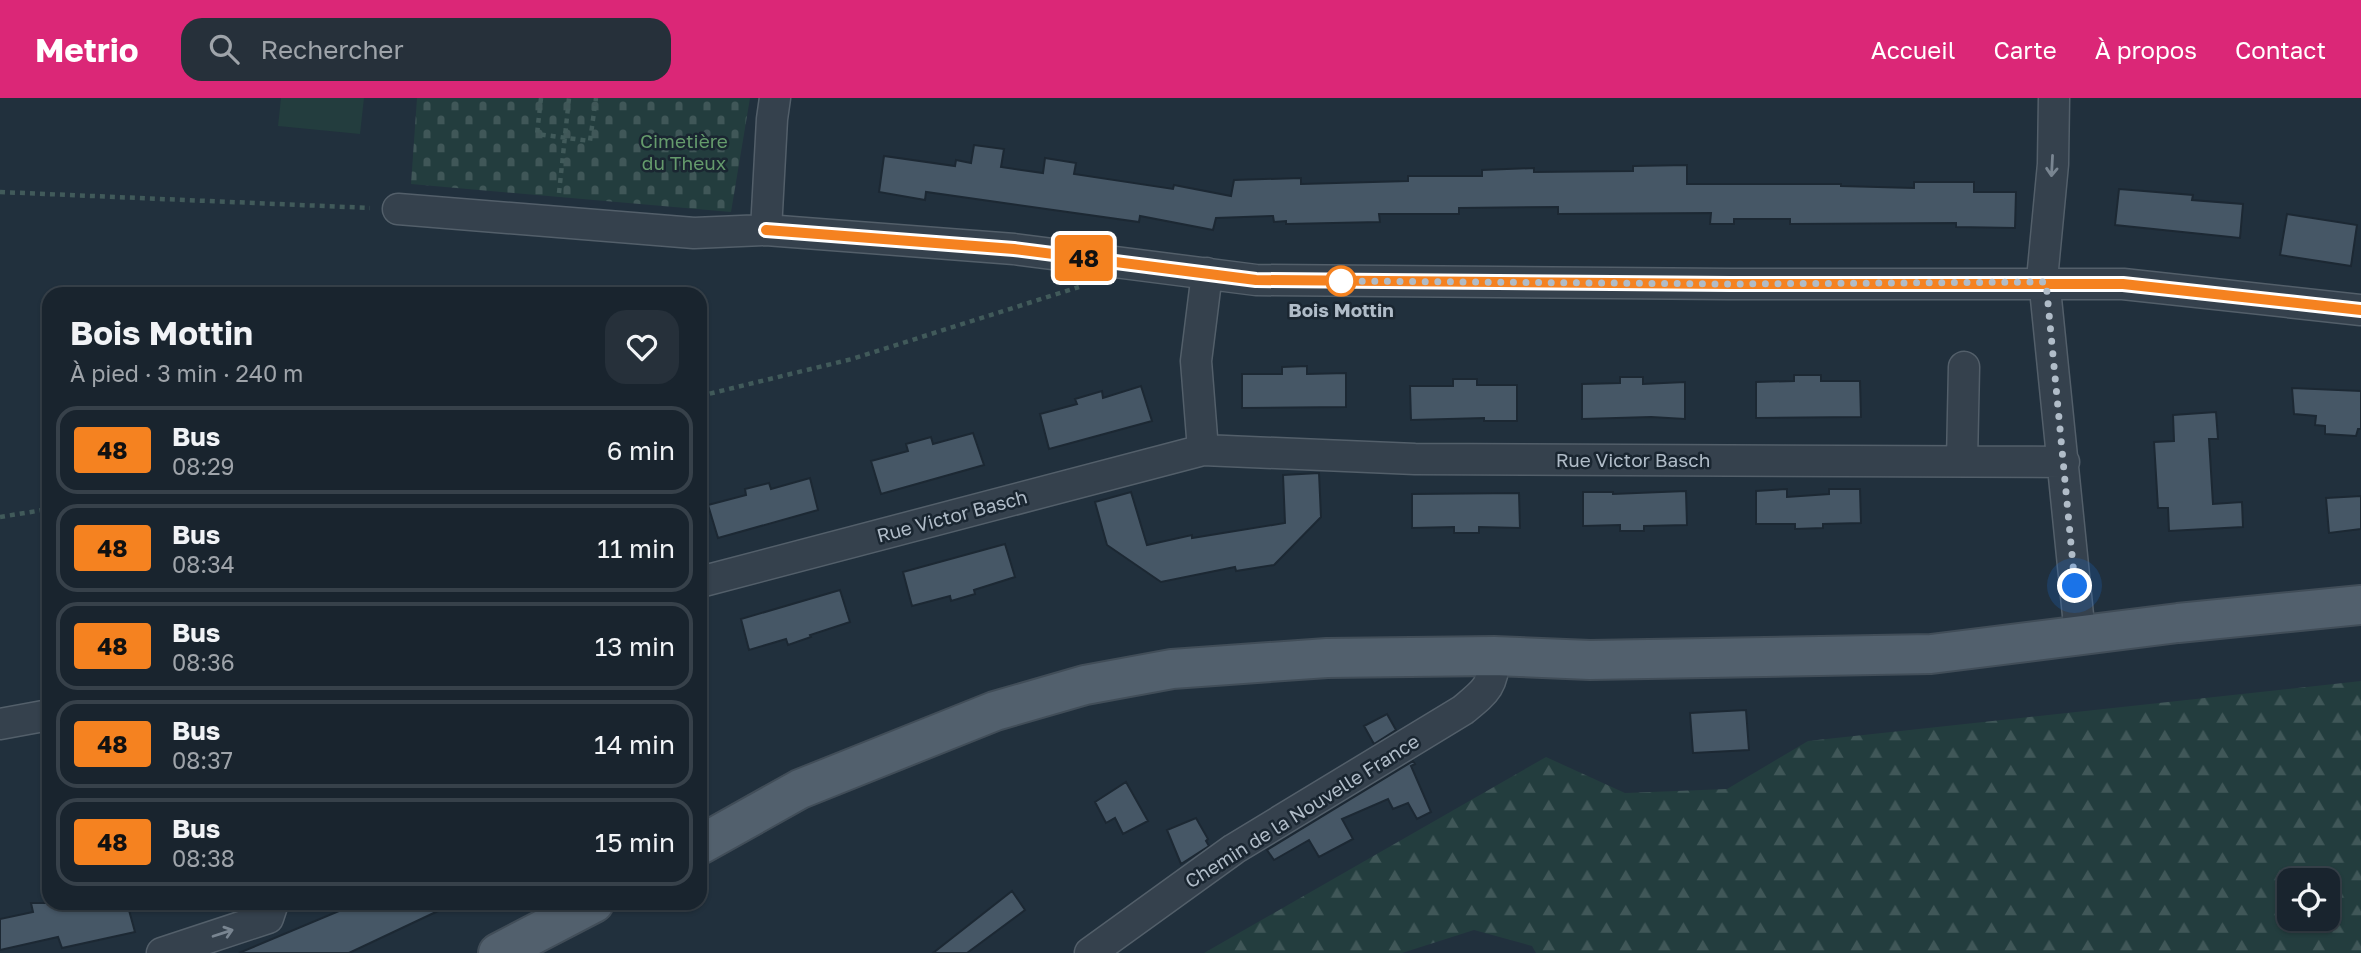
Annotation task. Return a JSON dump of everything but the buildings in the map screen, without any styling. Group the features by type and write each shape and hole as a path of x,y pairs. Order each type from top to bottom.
{"main road":[{"path":"707,841 800,789 995,711 1085,685 1172,669 1301,660 1494,656 1590,660 1931,654 2361,605"},
{"path":"498,953 581,910"}],"street":[{"path":"766,230 775,98"},
{"path":"2054,98 2053,164 2043,269 2080,635"},
{"path":"398,209 694,233 766,230 1014,249 1256,280 2123,284 2361,310"},
{"path":"1203,450 1196,361 1207,273"},
{"path":"1962,461 1964,367"},
{"name":"Rue Victor Basch","path":"707,580 1203,450 1415,459 2064,462"},
{"name":"Chemin de la Nouvelle France","path":"1090,953 1234,849 1463,710 1485,692 1494,674 1494,656"},
{"path":"0,724 42,716"},
{"path":"162,953 268,918 271,910"}],"path":[{"path":"541,98 537,134 590,141 596,98"},
{"path":"556,222 569,98"},
{"path":"0,192 398,209"},
{"path":"707,394 852,359 1082,286"},
{"path":"0,517 42,510"}],"green space":[{"path":"281,98 364,98 360,134 278,126"},
{"name":"Cimetière du Theux","path":"417,98 750,98 731,212 411,184"},
{"path":"2361,681 2361,953 1536,953 1532,946 1474,930 1402,953 1204,953 1546,757 1625,793 1727,789 1808,741"}],"bus line":[{"name":"48","path":"766,230 1014,249 1256,280 2123,284 2361,310"}],"place":[{"name":"Bois Mottin","path":"1341,281"}],"route":[{"path":"1341,281 1730,284 2046,282 2075,586"}]}
